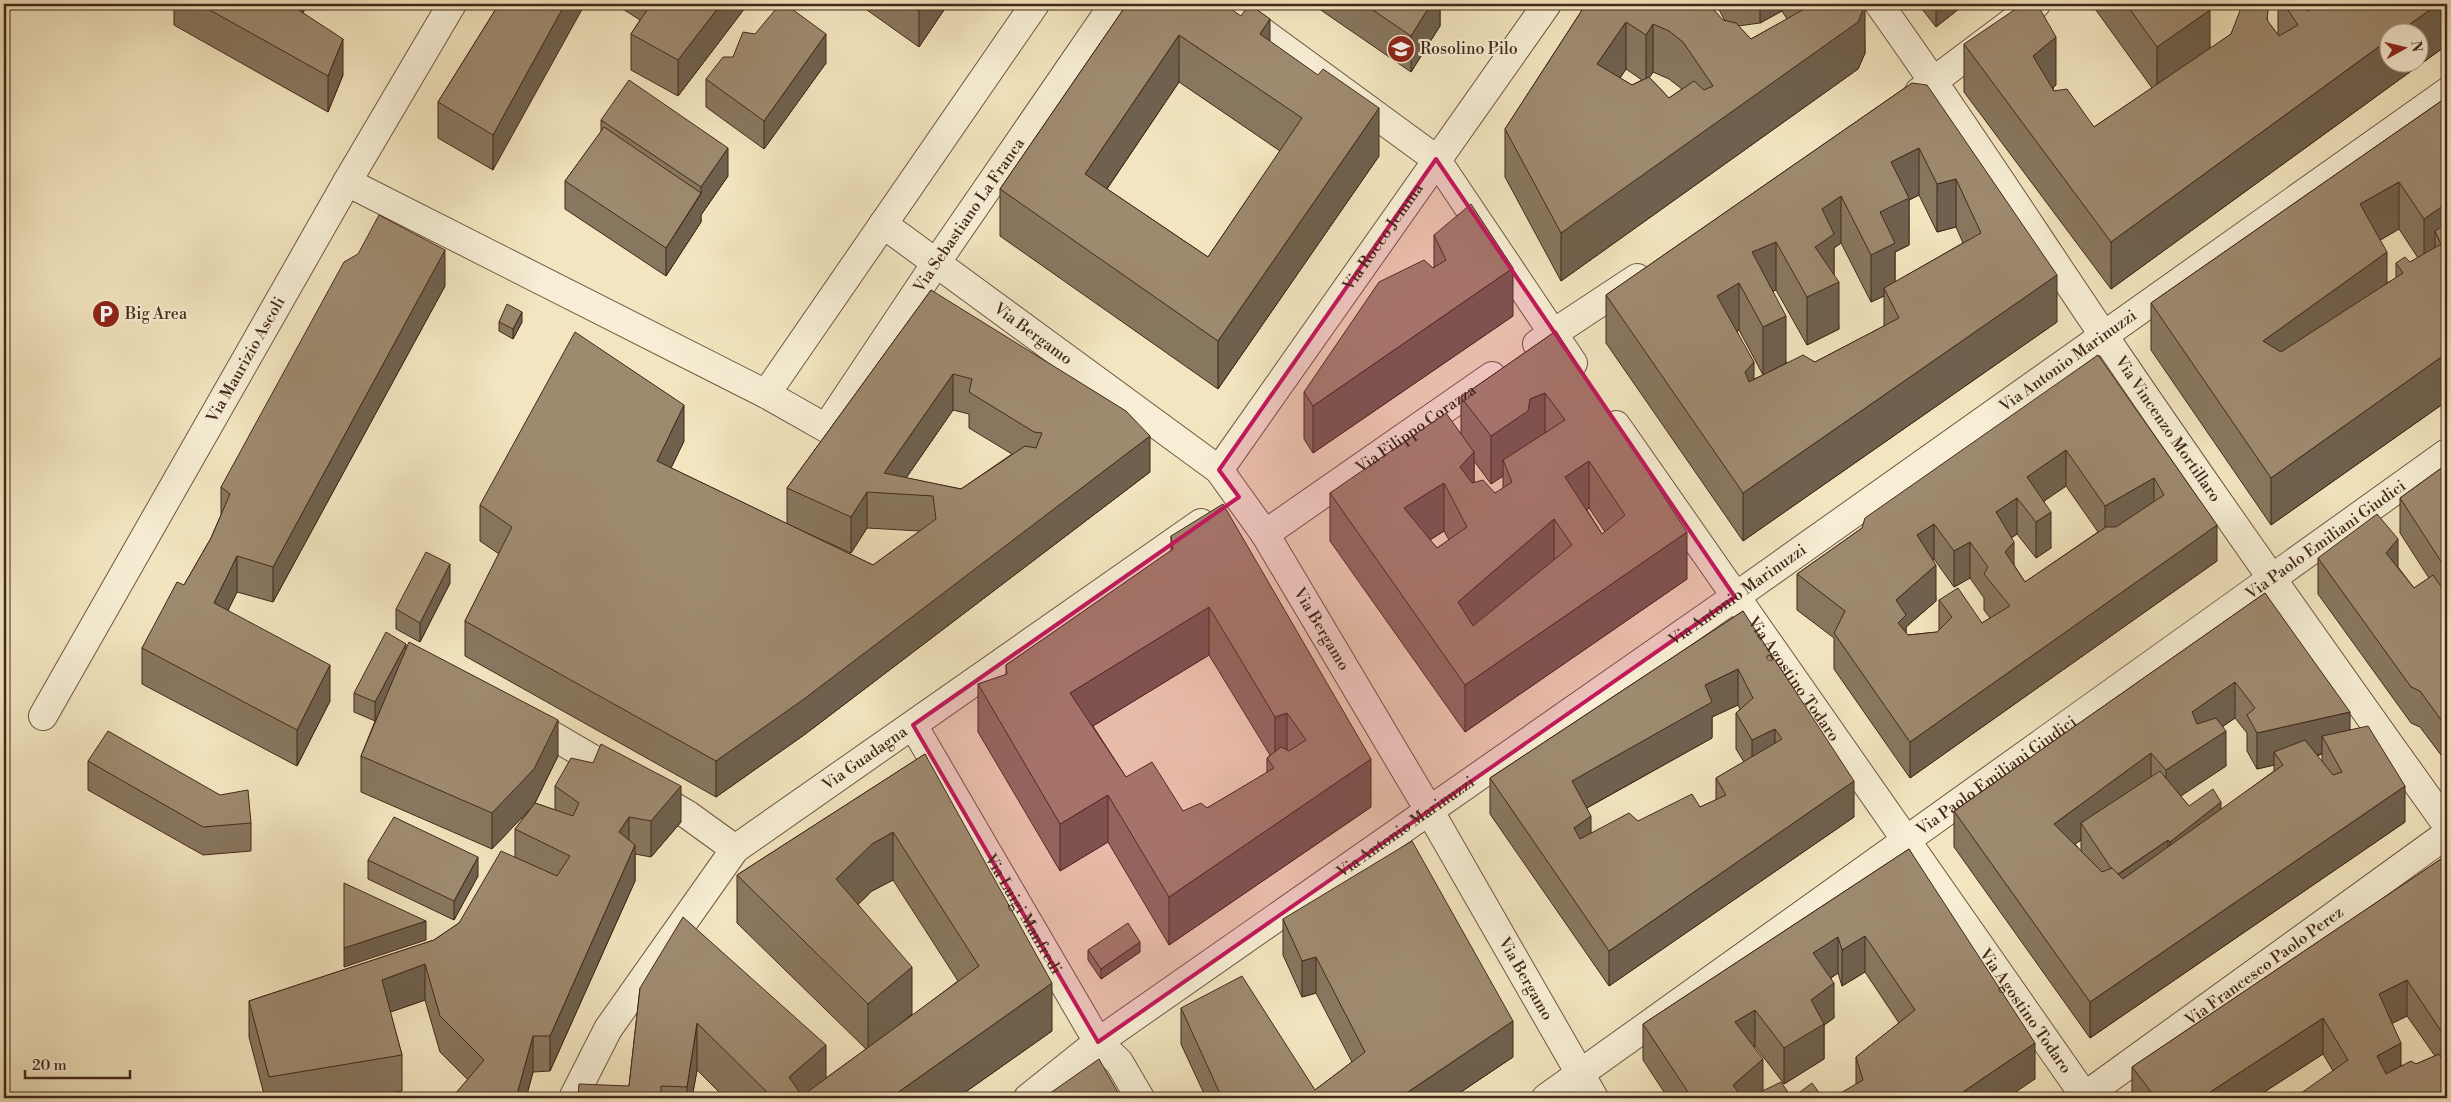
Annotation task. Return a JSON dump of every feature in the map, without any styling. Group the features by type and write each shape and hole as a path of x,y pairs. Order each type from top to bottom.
{"street":[{"name":"Via Maurizio Ascoli","path":"43,716 348,182 452,4"},
{"path":"348,182 766,394 1035,4"},
{"name":"Via Sebastiano La Franca","path":"766,394 826,428 936,263 1114,4"},
{"path":"1224,4 1436,159 1586,381"},
{"name":"Via Rocco Jemma","path":"1218,470 1547,4"},
{"name":"Via Vincenzo Mortillaro","path":"1879,4 1934,80 2103,334 2271,579 2447,825"},
{"path":"1896,106 2036,4"},
{"name":"Via Antonio Marinuzzi","path":"1028,1098 1098,1042 1735,597 2103,334 2447,92"},
{"name":"Via Bergamo","path":"883,224 1218,470 1265,534 1429,810 1594,1098"},
{"name":"Via Filippo Corazza","path":"1265,534 1553,333 1659,263"},
{"name":"Via Agostino Todaro","path":"1603,405 2084,1098"},
{"name":"Via Paolo Emiliani Giudici","path":"1546,1098 2447,453"},
{"name":"Via Guadagna","path":"574,1098 608,1029 735,849 1239,497"},
{"path":"502,706 688,815 735,849"},
{"name":"Via Luigi Manfredi","path":"913,725 1098,1042 1119,1062 1140,1098"},
{"name":"Via Francesco Paolo Perez","path":"2084,1098 2447,834"}],"highlighted area":[{"path":"1436,159 1735,597 1098,1042 913,725 1239,497 1219,470"}],"building":[{"path":"199,4 291,4 343,39 328,76"},
{"path":"499,4 565,4 493,135 438,102"},
{"path":"651,4 721,4 678,60 631,34"},
{"path":"780,4 785,4 826,34 764,121 706,79 723,57 733,57 743,32 755,34"},
{"path":"909,4 924,4 919,11"},
{"path":"1127,4 1224,4 1241,16 1249,4 1270,19 1260,34 1318,75 1323,69 1379,108 1218,341 1000,189","holes":["1179,35 1302,118 1208,257 1085,174"]},
{"path":"1364,4 1431,4 1411,36"},
{"path":"1586,4 1707,4 1723,20 1736,23 1751,39 1808,7 1806,4 1865,5 1858,22 1561,233 1505,129","holes":["1626,22 1646,35 1653,24 1669,31 1683,42 1713,86 1704,90 1694,81 1669,98 1649,77 1632,85 1597,64"]},
{"path":"2023,4 2037,4 2056,37 2033,56 2054,91 2067,89 2094,127 2231,34 2241,8 2248,4 2263,4 2268,11 2267,20 2279,36 2298,25 2284,4 2303,4 2308,11 2321,4 2438,4 2413,22 2378,22 2378,47 2111,242 1964,44"},
{"path":"2126,4 2206,4 2210,10 2157,47"},
{"path":"629,80 728,148 701,187 601,120"},
{"path":"1912,83 1927,85 2057,275 1743,493 1606,295","holes":["1919,148 1937,184 1956,179 1981,233 1884,288 1899,318 1815,362 1803,355 1749,382 1745,372 1754,362 1717,296 1739,283 1763,327 1786,316 1752,252 1776,242 1807,297 1839,282 1815,247 1834,234 1822,209 1841,196 1871,255 1895,243 1880,212 1909,198 1891,162"]},
{"path":"2447,97 2447,203 2424,219 2399,182 2360,204 2387,252 2263,341 2281,352 2403,273 2396,263 2405,257 2410,262 2441,244 2435,231 2447,223 2447,353 2271,478 2151,303"},
{"path":"604,127 701,193 666,248 565,181"},
{"path":"1471,204 1513,268 1313,406 1304,392 1379,282 1424,260 1433,268 1446,260 1434,235"},
{"path":"379,215 445,250 273,567 237,556 214,603 330,665 297,730 142,648 177,582 184,585 211,538 230,494 221,487 344,262 358,254"},
{"path":"931,290 1126,411 1150,436 804,699 716,761 465,621 512,527 480,505 575,332 684,405 657,461 873,565 936,519 933,496 867,492 851,517 787,488","holes":["953,374 972,379 969,392 1034,432 1042,433 1036,448 1025,446 961,489 884,473"]},
{"path":"507,304 522,312 513,329 499,322"},
{"path":"1556,331 1687,532 1465,685 1330,493 1446,413 1474,452 1460,467 1472,483 1483,480 1495,493 1512,482 1503,460 1565,420 1545,393 1530,399 1528,411 1491,436 1461,397","holes":["1589,461 1625,515 1602,534 1565,477","1444,483 1467,527 1437,548 1404,508","1554,519 1572,545 1473,626 1458,602"]},
{"path":"2098,355 2217,525 1910,742 1834,633 1845,611 1797,574 1862,528 1865,518","holes":["2066,450 2105,506 2154,478 2164,495 2116,527 2106,527 2025,582 2005,552 2014,542 1996,512 2017,498 2036,522 2051,512 2027,477","1934,524 1954,551 1970,542 1988,567 1984,574 2010,606 1982,623 1958,588 1939,600 1952,617 1937,632 1908,635 1898,623 1906,615 1896,600 1936,565 1917,535"]},
{"path":"2447,464 2447,564 2444,566 2400,498"},
{"path":"1223,504 1371,759 1169,897 1108,795 1060,824 978,684 1007,674 1006,665 1173,549 1171,536","holes":["1209,607 1275,717 1287,713 1306,740 1289,751 1281,747 1267,758 1274,768 1207,808 1201,803 1183,811 1152,762 1126,777 1070,693"]},
{"path":"2377,514 2398,539 2386,553 2414,588 2433,575 2447,595 2447,728 2420,691 2411,687 2318,558"},
{"path":"426,552 450,564 420,623 396,609"},
{"path":"2265,593 2350,712 2257,733 2247,715 2255,708 2235,682 2192,712 2197,724 2216,718 2226,731 2166,770 2151,753 2054,824 2102,872 2112,868 2123,879 2283,765 2274,752 2305,740 2333,775 2342,772 2322,736 2368,726 2405,786 2090,1002 1954,811"},
{"path":"1743,611 1854,781 1609,951 1490,778","holes":["1738,669 1753,698 1736,713 1752,740 1775,729 1782,739 1716,778 1726,795 1700,807 1692,794 1638,821 1629,813 1580,839 1574,828 1591,816 1572,781 1712,702 1705,685"]},
{"path":"386,632 406,644 375,702 354,693"},
{"path":"409,642 558,720 534,769 492,813 361,756"},
{"path":"108,731 220,795 248,790 251,823 203,827 88,761"},
{"path":"601,744 681,786 651,821 629,817 619,832 635,845 550,1036 533,1036 516,1098 435,1098 455,1094 484,1060 440,1016 425,964 382,980 402,1055 269,1077 249,1001 434,940 459,923 501,851 557,876 570,856 515,829 535,803 573,816 579,803 555,786 571,758 593,763"},
{"path":"925,754 1052,983 890,1098 773,1098 697,1023 687,1087 661,1086 661,1098 578,1098 579,1084 629,1086 640,988 683,917 826,1045 789,1077 802,1096 979,966 893,832 872,844 836,879 912,967 868,1004 737,875"},
{"path":"2160,771 2189,806 2213,789 2221,802 2170,842 2168,840 2118,874 2111,868 2081,823"},
{"path":"394,817 478,857 454,901 368,860"},
{"path":"1412,841 1513,1021 1399,1098 1222,1098 1181,1008 1242,976 1315,1090 1365,1052 1316,957 1302,961 1283,919"},
{"path":"1909,849 2035,1043 1954,1098 1832,1098 1863,1080 1856,1057 1915,1010 1865,936 1842,950 1838,937 1813,953 1834,983 1811,1000 1824,1024 1784,1048 1755,1010 1735,1022 1763,1059 1733,1085 1742,1098 1692,1098 1643,1024"},
{"path":"2447,855 2447,1040 2407,980 2379,994 2401,1043 2377,1056 2386,1074 2411,1061 2416,1064 2439,1054 2447,1066 2447,1098 2294,1098 2348,1060 2323,1018 2201,1098 2156,1098 2132,1067"},
{"path":"344,883 426,921 344,948"},
{"path":"1128,923 1140,942 1101,969 1088,950"},
{"path":"1099,1059 1121,1098 1043,1098"},
{"path":"1781,1082 1792,1098 1748,1098"},
{"path":"1812,1083 1823,1098 1804,1098 1800,1092"},
{"path":"1556,1093 1559,1098 1548,1098"},
{"path":"123,1095 124,1098 110,1098"}],"place":[{"name":"Rosolino Pilo","path":"1401,49"},
{"name":"Big Area","path":"106,314"}]}
